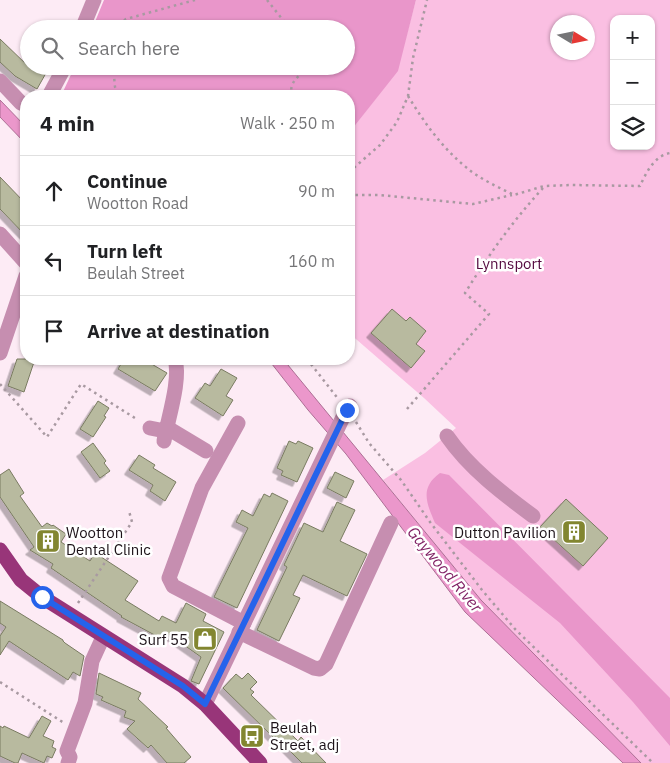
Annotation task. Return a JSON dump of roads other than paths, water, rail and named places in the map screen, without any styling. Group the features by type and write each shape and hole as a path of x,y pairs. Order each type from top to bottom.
{"main road":[{"path":"0,550 21,580 42,597 69,616 183,686 205,704 260,763"}],"street":[{"path":"86,20 94,0"},
{"path":"52,90 60,75"},
{"path":"0,81 20,102"},
{"path":"0,234 20,256"},
{"path":"0,353 20,294"},
{"path":"165,433 176,379 177,365"},
{"path":"205,704 347,410"},
{"path":"238,423 202,488 169,578 173,586 242,628 314,668 320,669 326,664 391,523"},
{"path":"150,428 206,451"},
{"path":"447,436 458,452 509,498 533,516"},
{"path":"69,760 67,751 85,703 92,661 103,637"}],"water":[{"path":"0,100 20,121 20,138 0,117"},
{"name":"Gaywood River","path":"273,365 288,365 481,600 641,763 623,763 465,612 346,454"}],"place":[{"name":"Dutton Pavilion","path":"574,532"},
{"name":"Wootton Dental Clinic","path":"48,541"},
{"name":"Surf 55","path":"205,639"},
{"name":"Beulah Street, adj","path":"252,736"}],"park label":[{"name":"Lynnsport","path":"509,263"}]}
